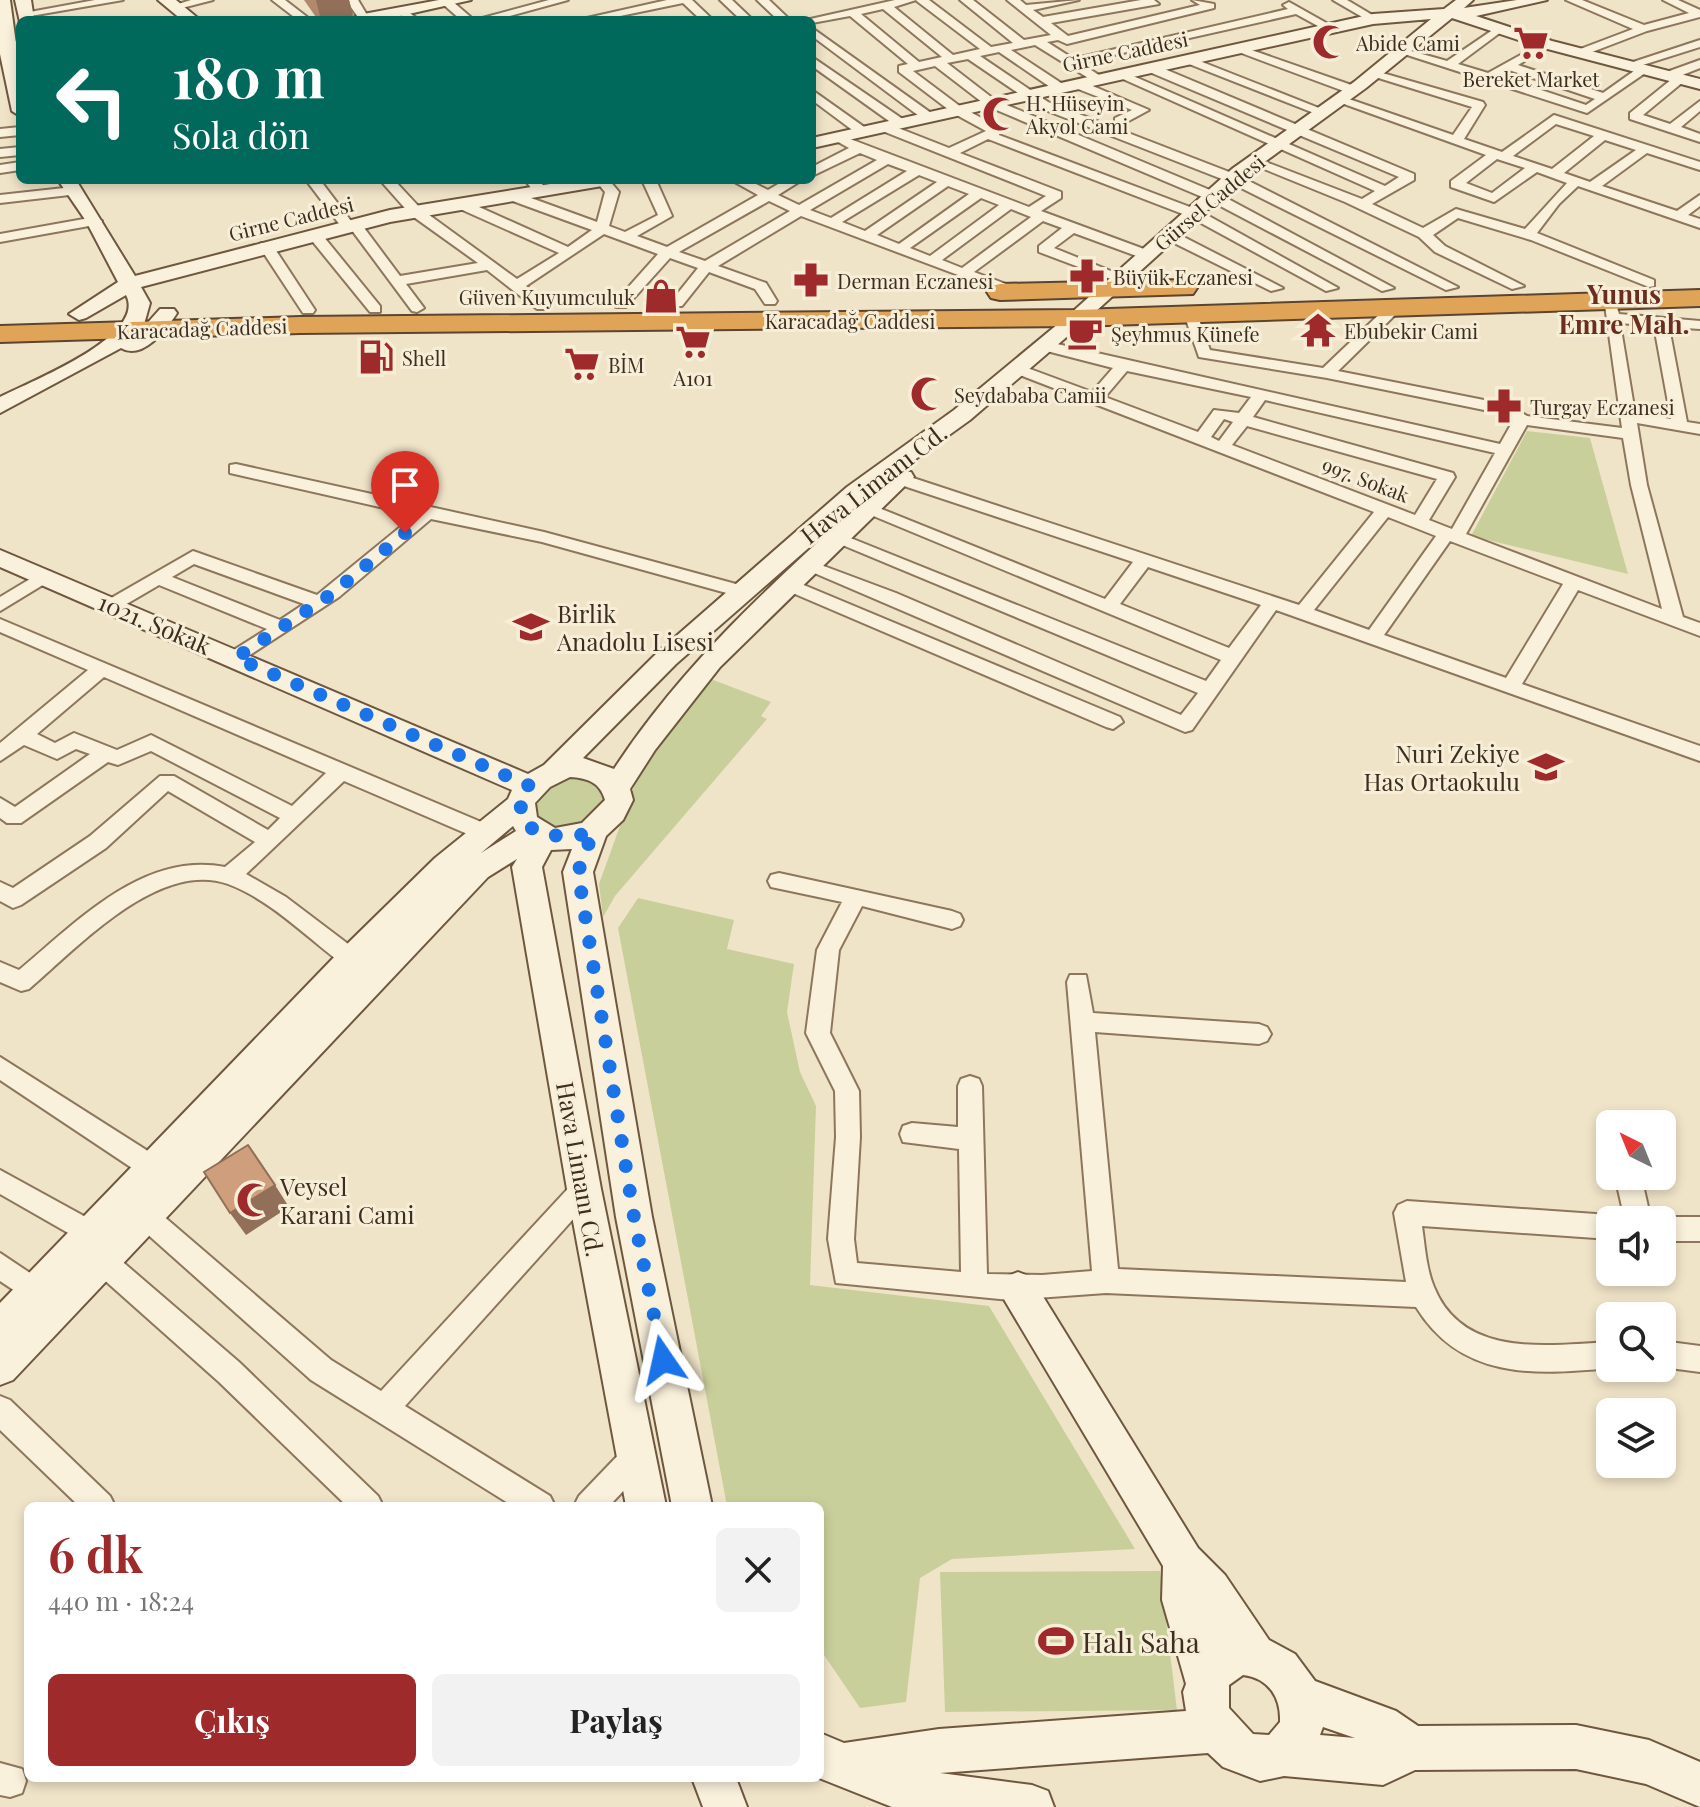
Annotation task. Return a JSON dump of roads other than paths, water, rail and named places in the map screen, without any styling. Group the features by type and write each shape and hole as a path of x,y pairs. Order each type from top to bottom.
{"highway":[{"name":"Karacadağ Caddesi","path":"0,334 308,310 770,301 1014,292 1127,272 1276,288 1331,288 1390,298 1611,309 1700,298"},
{"name":"Karacadağ Caddesi","path":"0,316 79,314 149,321 1077,318 1191,314 1390,298 1451,287 1700,282"}],"street":[{"path":"25,11 117,0"},
{"path":"172,3 207,0"},
{"path":"278,0 300,16"},
{"path":"497,16 562,0"},
{"path":"630,0 654,16"},
{"path":"612,16 685,0 703,16"},
{"path":"726,0 743,16"},
{"path":"763,0 780,16"},
{"path":"861,0 879,6 991,103 1212,196 1390,298 1327,373"},
{"path":"822,18 911,0"},
{"path":"922,0 995,50 1119,121 1243,169 1451,287"},
{"path":"966,0 1022,44"},
{"path":"1013,0 1087,57 1118,75 1386,191"},
{"path":"1025,8 1073,0"},
{"path":"1042,21 1170,0"},
{"path":"889,66 903,69 1210,6 1198,0"},
{"path":"1281,0 1331,29"},
{"path":"1339,0 1373,19"},
{"path":"1406,0 1497,30 1700,84"},
{"name":"Gürsel Caddesi","path":"962,415 1077,318 1243,169 1404,52 1465,0"},
{"path":"1448,12 1486,11 1539,0"},
{"path":"1572,0 1643,29"},
{"path":"1669,0 1700,14"},
{"path":"408,16 456,1"},
{"path":"172,3 187,16"},
{"path":"1087,57 1299,10"},
{"path":"1,11 9,45 12,87"},
{"path":"852,12 917,66"},
{"name":"Girne Caddesi","path":"816,142 837,138 861,140 892,125 927,116 1373,19 1448,12"},
{"path":"1579,53 1643,29 1700,14"},
{"path":"1449,65 1497,30"},
{"path":"816,34 927,116"},
{"path":"1183,34 1214,55"},
{"path":"842,36 876,62"},
{"path":"1037,41 1098,80"},
{"path":"1376,73 1587,109 1605,98 1638,67 1700,43"},
{"path":"1404,52 1489,77 1546,44"},
{"path":"1240,49 1455,140 1700,224"},
{"path":"970,55 1044,105 1362,205 1424,234 1440,249 1517,286"},
{"path":"1188,60 1323,112"},
{"path":"816,64 892,125 947,154 1056,195 964,273"},
{"path":"1700,64 1673,77 1634,116 1700,138"},
{"path":"1508,66 1605,98"},
{"path":"1151,68 1409,177 1362,205"},
{"path":"903,69 957,110 996,131 947,154"},
{"path":"1489,77 1495,95"},
{"path":"1061,88 1143,110 1119,121"},
{"path":"1455,140 1495,95"},
{"path":"816,98 861,140 887,159 1073,227 1127,272"},
{"path":"1671,129 1700,105"},
{"path":"1534,168 1494,198 1456,184 1554,119 1700,166"},
{"path":"988,135 1193,213 1331,288"},
{"path":"1554,174 1568,159 1603,135"},
{"path":"816,169 861,140"},
{"path":"1592,187 1646,148"},
{"path":"677,303 707,266 887,159"},
{"path":"832,223 918,170"},
{"path":"867,236 947,181"},
{"path":"1528,235 1554,201 1575,182"},
{"path":"0,238 25,214 49,184"},
{"path":"316,184 417,308"},
{"path":"391,184 416,212 542,306"},
{"path":"478,184 508,198 761,286 770,301"},
{"name":"Girne Caddesi","path":"79,314 98,306 128,284 266,246 416,212 508,198 537,186 559,184"},
{"path":"517,286 601,230 612,192 607,184"},
{"path":"624,238 665,216 651,184"},
{"path":"748,184 802,212 1014,292"},
{"path":"621,304 668,252 787,184"},
{"path":"25,214 70,185 95,221 149,321"},
{"path":"900,249 979,193"},
{"path":"0,199 25,214 95,221"},
{"path":"1678,217 1700,199"},
{"path":"932,261 1009,204"},
{"path":"463,205 569,253"},
{"path":"1424,234 1456,213 1528,235 1649,283"},
{"path":"1073,227 1044,249 1127,272"},
{"path":"314,234 375,309"},
{"path":"1169,235 1276,288"},
{"path":"266,246 308,310"},
{"path":"397,281 490,265"},
{"path":"1674,619 1639,485 1611,309 1700,325"},
{"path":"1191,314 1204,354 1327,373 1509,410 1522,420 1700,429"},
{"path":"1660,320 1680,426"},
{"path":"0,406 149,321"},
{"path":"0,421 149,321"},
{"path":"1044,346 1505,450"},
{"path":"1095,398 1123,366"},
{"name":"997. Sokak","path":"1017,369 1700,630"},
{"path":"1223,447 1261,394"},
{"path":"1201,439 1220,413 1447,477 1419,523"},
{"name":"Hava Limanı Cd.","path":"616,788 638,750 705,663 946,437 962,415"},
{"name":"Hava Limanı Cd.","path":"555,770 667,658 741,591 855,492 962,415"},
{"path":"1373,637 1451,535 1522,420"},
{"path":"236,469 544,537 741,591"},
{"path":"901,479 1272,602 1700,754"},
{"path":"868,510 1233,657"},
{"path":"1302,613 1385,510"},
{"path":"236,658 320,602 428,513"},
{"path":"837,539 1210,690"},
{"path":"112,605 193,557 283,592 320,602"},
{"name":"1021. Sokak","path":"0,558 236,658 533,814"},
{"path":"1108,607 1144,560"},
{"path":"807,566 904,603 1185,725 1272,602"},
{"path":"0,605 45,576"},
{"path":"158,578 282,628"},
{"path":"1512,685 1574,581"},
{"path":"787,584 1113,722"},
{"path":"0,625 486,833"},
{"path":"0,754 102,669"},
{"path":"22,736 57,752 74,740 118,758 151,742 295,817"},
{"path":"0,806 14,818 106,753"},
{"path":"0,1329 36,1292 97,1247 145,1216 533,814 555,770 585,768 599,772 616,788 619,800 615,812 593,832 577,837 533,814 486,833 445,866 153,1168 97,1247 0,1367"},
{"path":"230,875 270,841 341,771"},
{"path":"4,899 98,842 167,781 270,841"},
{"name":"Hava Limanı Cd.","path":"533,814 527,867 584,1189 645,1502"},
{"name":"Hava Limanı Cd.","path":"593,832 578,872 634,1217 691,1502"},
{"path":"0,971 21,982 127,896 174,872 197,868 230,875 352,959"},
{"path":"779,881 952,920"},
{"path":"856,896 828,950 818,1033 847,1091 848,1137 841,1239 845,1274 1018,1289 1069,1289 1106,1281 1423,1295"},
{"path":"1078,982 1106,1281"},
{"path":"1084,1022 1259,1034"},
{"path":"0,1067 153,1168"},
{"path":"970,1086 974,1283"},
{"path":"912,1134 969,1139"},
{"path":"0,1181 97,1247 364,1502"},
{"path":"383,1410 584,1189"},
{"path":"1596,1226 1407,1213 1423,1295 1442,1327 1463,1344 1489,1355 1596,1355"},
{"path":"145,1216 321,1370 533,1502"},
{"path":"1676,1229 1700,1229"},
{"path":"0,1265 36,1292"},
{"path":"1018,1289 1184,1562 1210,1590 1253,1653 1281,1667 1300,1697 1301,1730 1284,1754"},
{"path":"1676,1356 1700,1359"},
{"path":"0,1410 96,1502"},
{"path":"593,1502 636,1457"},
{"path":"1184,1562 1183,1600 1207,1682 1207,1715 1225,1745 1255,1761 1270,1760 1284,1754 1383,1763 1412,1748 1576,1747 1649,1762 1700,1785"},
{"path":"1207,1682 1214,1668 1225,1659 1253,1653"},
{"path":"1300,1697 1381,1726 1412,1748"},
{"path":"830,1761 1214,1731"},
{"path":"830,1761 867,1778 961,1800 1032,1807"}],"place":[{"name":"Abide Cami","path":"1330,42"},
{"name":"Bereket Market","path":"1531,43"},
{"name":"H. Hüseyin Akyol Cami","path":"1000,114"},
{"name":"Büyük Eczanesi","path":"1087,276"},
{"name":"Derman Eczanesi","path":"811,280"},
{"name":"Güven Kuyumculuk","path":"661,296"},
{"name":"Ebubekir Cami","path":"1318,330"},
{"name":"Şeyhmus Künefe","path":"1085,333"},
{"name":"A101","path":"693,342"},
{"name":"Shell","path":"376,357"},
{"name":"BİM","path":"582,364"},
{"name":"Seydababa Camii","path":"928,394"},
{"name":"Turgay Eczanesi","path":"1504,406"},
{"name":"Birlik Anadolu Lisesi","path":"531,627"},
{"name":"Nuri Zekiye Has Ortaokulu","path":"1546,767"},
{"name":"Veysel Karani Cami","path":"254,1200"},
{"name":"Halı Saha","path":"1056,1641"}],"district":[{"name":"Yunus Emre Mah.","path":"1624,308"}]}
